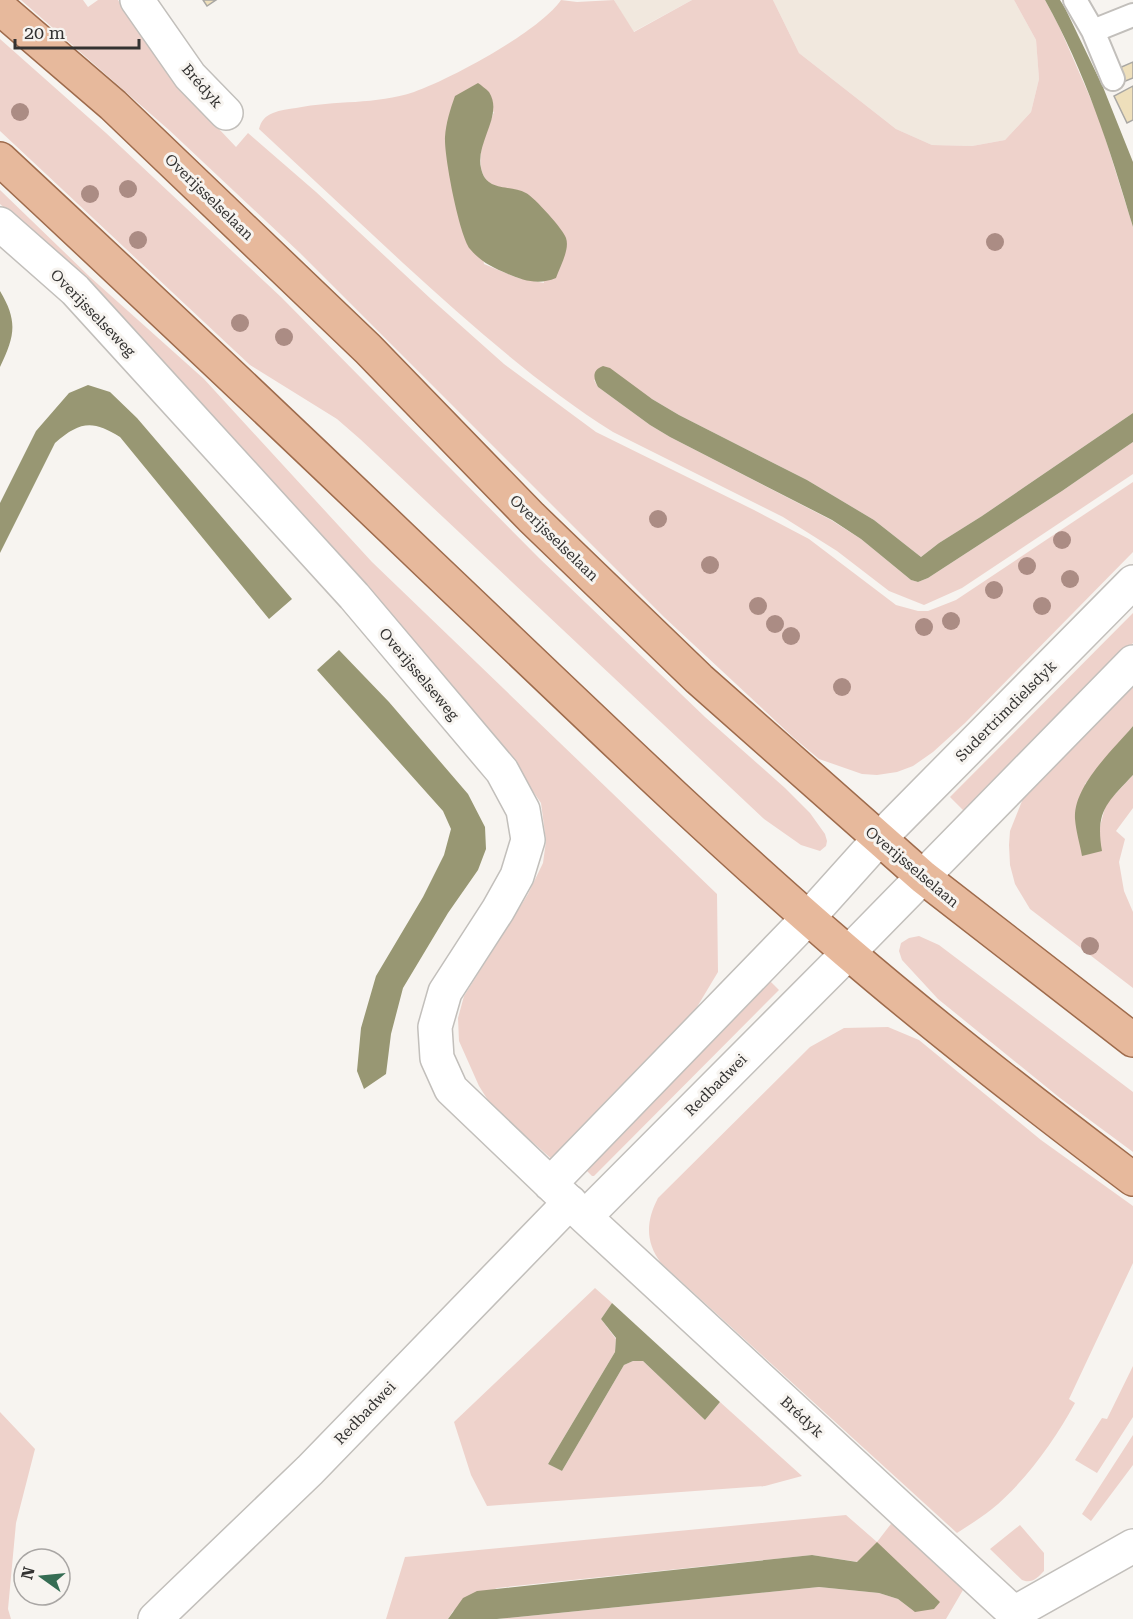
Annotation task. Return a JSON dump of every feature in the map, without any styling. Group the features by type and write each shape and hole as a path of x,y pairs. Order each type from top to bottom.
{"main road":[{"name":"Overijsselselaan","path":"0,8 113,105 368,349 531,517 674,654 923,877 1133,1040"},
{"path":"0,159 238,381 557,686 808,918 988,1069 1133,1179"}],"street":[{"name":"Brédyk","path":"137,0 190,76 226,113"},
{"name":"Overijsselseweg","path":"0,224 75,290 322,561 502,771 524,810 528,840 517,876 445,992 435,1027 437,1058 451,1089 568,1201"},
{"name":"Sudertrimdielsdyk","path":"808,918 879,839 1133,582"},
{"path":"923,877 1133,662"},
{"name":"Redbadwei","path":"568,1201 848,953 923,877"},
{"name":"Redbadwei","path":"155,1619 310,1470 568,1201 808,918"},
{"name":"Brédyk","path":"568,1201 1015,1616"},
{"path":"1015,1616 1133,1546"}],"lane":[{"path":"1075,0 1093,31 1113,79"},
{"path":"1093,31 1133,15"}],"shaded area":[{"path":"21,0 83,0 88,7 98,0 118,0 168,75 236,147 248,133 504,364 596,432 809,539 896,605 918,611 928,611 956,600 1133,482 1133,552 965,723 933,752 913,766 897,772 877,775 862,774 819,759 664,617 300,253 169,130"},
{"path":"561,0 577,2 614,0 634,32 692,0 773,0 799,53 896,129 932,145 972,146 1005,140 1031,112 1039,79 1036,40 1014,0 1045,0 1059,26 1099,118 1133,227 1133,413 921,557 874,520 807,480 652,399 594,380 598,387 650,425 831,520 861,539 911,580 918,582 928,578 1062,491 1133,442 1133,474 962,588 924,605 889,591 837,551 783,517 613,432 558,394 453,308 259,129 266,117 279,111 385,99 430,86 494,53 534,26","holes":["455,96 494,112 481,151 482,171 486,180 494,186 526,193 544,283 518,278 484,264"]},
{"path":"614,0 692,0 633,32"},
{"path":"773,0 1014,0 1036,40 1039,79 1031,112 1005,140 972,146 932,145 896,129 799,53"},
{"path":"1045,0 1060,0 1065,8 1103,87 1133,162 1133,227 1084,82"},
{"path":"0,39 106,133 281,297 539,558 705,717 785,788 810,813 825,834 826,846 820,851 801,845 764,819 360,439 337,419 250,365 0,131"},
{"path":"478,83 489,92 493,101 491,120 480,158 484,176 493,185 526,193 560,228 566,238 567,248 556,278 538,282 514,276 483,261 474,254 466,241 453,194 445,137 455,96"},
{"path":"0,190 90,277 204,379 372,562 717,894 718,972 685,1027 555,1162 491,1105 479,1086 459,1041 458,1018 464,996 528,894 543,863 546,841 541,803 514,764 191,392 72,270 0,204"},
{"path":"0,291 10,311 12,329 9,346 0,367"},
{"path":"603,366 610,368 652,399 679,415 807,480 874,520 921,557 1133,413 1133,442 1062,491 928,578 918,582 911,580 861,539 832,520 650,425 598,387 594,375"},
{"path":"88,385 110,392 137,418 292,599 269,619 120,437 94,426 87,425 72,430 55,443 0,553 0,503 36,431 69,393"},
{"path":"1133,613 1133,643 965,812 950,797"},
{"path":"339,650 389,702 468,794 485,827 486,849 478,870 448,913 403,988 391,1034 386,1074 364,1089 357,1071 361,1028 376,976 423,897 444,855 451,829 443,811 317,670"},
{"path":"1133,673 1133,726 1085,784 1099,830 1106,804 1133,775 1133,808 1116,831 1125,839 1119,862 1124,891 1133,912 1133,988 1030,909 1015,884 1010,865 1009,845 1010,831 1024,796"},
{"path":"1133,726 1133,775 1105,808 1100,826 1102,851 1082,856 1075,819 1080,794 1105,757"},
{"path":"919,936 939,945 1133,1092 1133,1152 1060,1098 938,999 902,960 899,951 901,943"},
{"path":"768,979 779,990 592,1176 584,1168"},
{"path":"888,1027 919,1040 1041,1140 1133,1206 1133,1263 1069,1399 1075,1403 1049,1446 1016,1486 992,1509 957,1533 661,1263 650,1239 649,1223 658,1198 810,1047 844,1028"},
{"path":"595,1288 612,1303 601,1319 616,1339 615,1352 548,1464 562,1471 624,1365 633,1361 643,1361 705,1420 720,1402 802,1476 765,1486 487,1506 471,1475 454,1422"},
{"path":"612,1303 720,1402 705,1420 643,1361 633,1361 624,1365 562,1471 548,1464 615,1352 616,1338 601,1319"},
{"path":"1133,1366 1133,1417 1097,1473 1075,1460 1102,1418 1107,1419"},
{"path":"0,1412 35,1449 12,1547 8,1609 11,1619 0,1619"},
{"path":"1133,1435 1133,1465 1091,1521 1082,1514"},
{"path":"846,1515 877,1542 894,1520 963,1590 946,1619 497,1619 819,1587 879,1593 898,1599 915,1612 858,1562 812,1555 497,1588 453,1611 448,1619 386,1619 405,1557"},
{"path":"1020,1525 1044,1553 1044,1571 1032,1581 1022,1580 990,1549"},
{"path":"877,1542 940,1602 934,1609 915,1612 898,1599 879,1593 819,1587 497,1619 448,1619 463,1598 477,1591 812,1555 857,1562"}],"building":[{"path":"203,0 216,0 207,6"},
{"path":"1133,62 1133,78 1123,82 1117,69"},
{"path":"1133,86 1133,120 1127,123 1114,96"}]}
